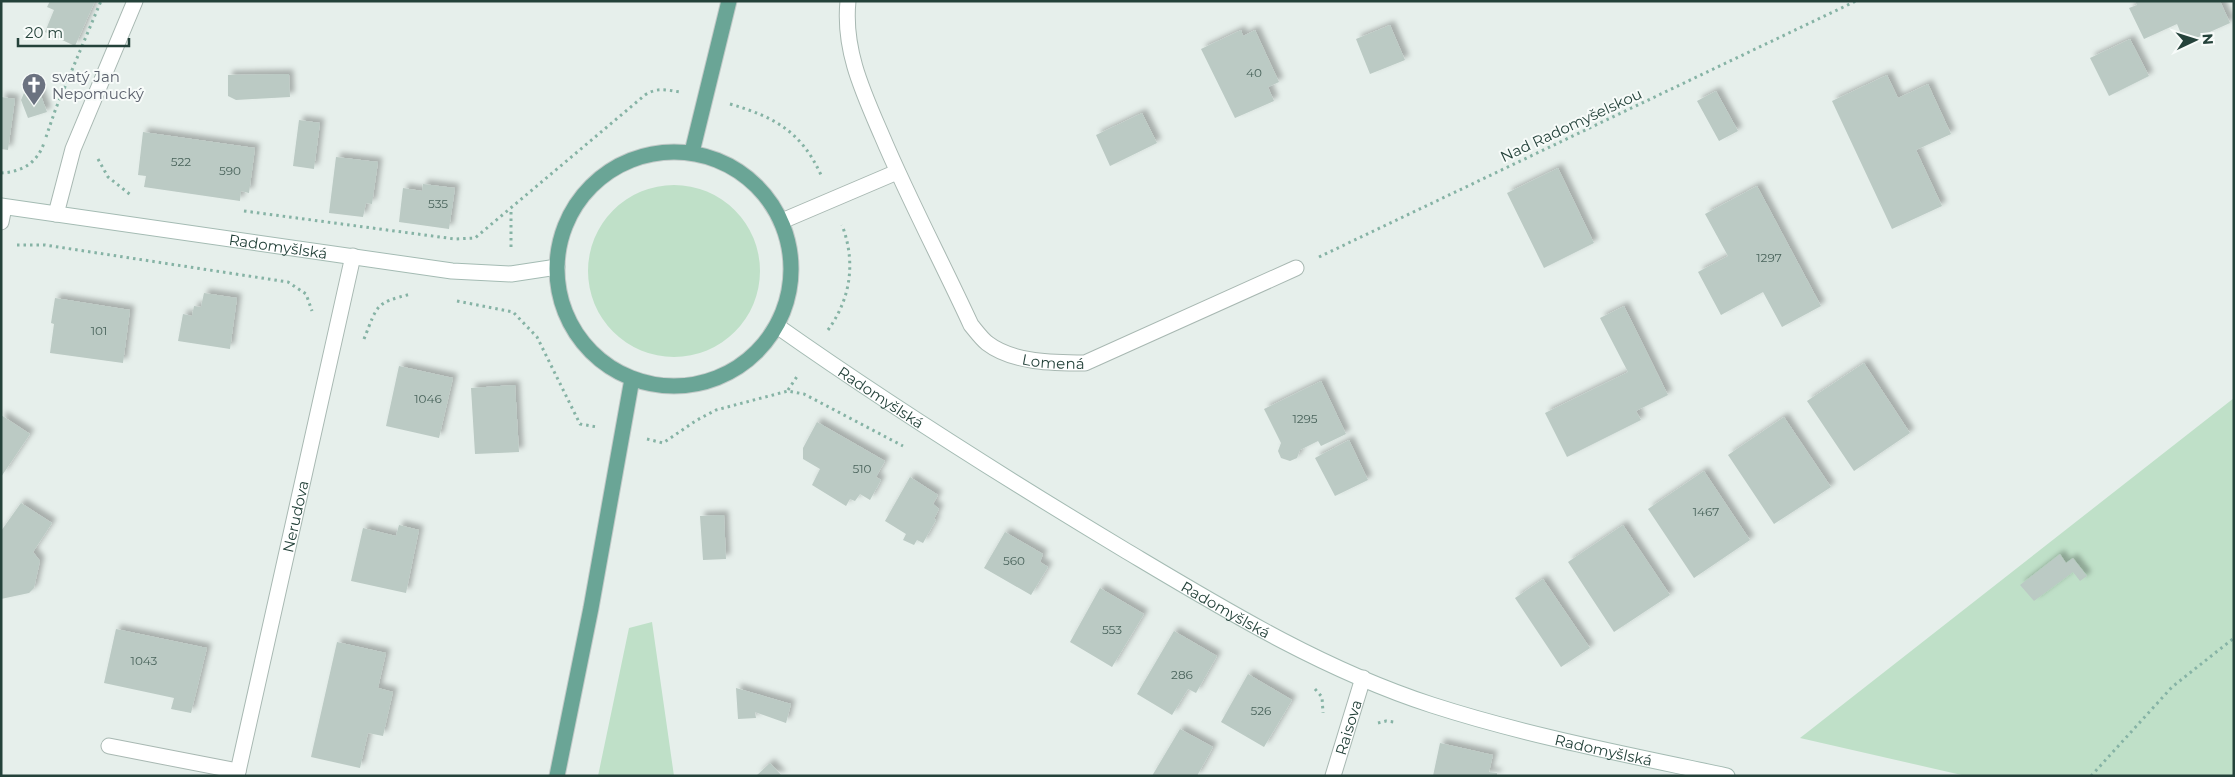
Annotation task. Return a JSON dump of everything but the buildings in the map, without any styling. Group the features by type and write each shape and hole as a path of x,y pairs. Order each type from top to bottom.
{"main road":[{"path":"692,152 729,1"},
{"path":"659,152 692,152 721,160 746,175 767,196 782,221 790,247 792,274 788,301 777,326 757,353 730,373 698,385 665,387 632,379 607,366 586,347 569,323 560,295 556,267 562,234 576,203 599,178 627,161 659,152"},
{"path":"556,776 592,608 632,379"}],"street":[{"path":"56,214 73,150 135,1"},
{"name":"Lomená","path":"848,1 846,19 855,72 897,172 971,325 987,343 1008,354 1052,363 1085,363 1296,268"},
{"path":"782,221 897,172"},
{"path":"1,222 2,206"},
{"name":"Radomyšlská","path":"2,206 452,271 510,274 556,267"},
{"name":"Nerudova","path":"238,774 353,256"},
{"name":"Radomyšlská","path":"777,326 942,438 1278,640 1363,678 1430,704 1484,720 1650,760 1728,776"},
{"name":"Raisova","path":"1333,776 1363,678"},
{"path":"109,746 238,774"}],"path":[{"path":"1,173 14,172 30,165 40,154 56,108 102,1"},
{"name":"Nad Radomyšelskou","path":"1296,268 1856,1"},
{"path":"238,210 455,239 475,238 652,90 664,90 707,97 747,109 779,122 804,146 816,164 848,242 851,262 849,282 836,319"},
{"path":"44,143 95,154 108,177 116,185 132,196 140,197"},
{"path":"10,245 54,247 288,282 306,294 313,313"},
{"path":"363,342 375,311 385,301 412,294 420,294"},
{"path":"456,300 513,312 537,337 580,424 663,443 697,420 716,410 788,391 804,394 908,449"},
{"path":"2091,776 2172,687 2234,638"},
{"path":"1310,686 1322,697 1323,715"}],"green space":[{"path":"682,185 699,188 715,195 729,204 741,216 757,246 760,271 759,288 754,304 741,326 729,338 699,354 666,357 649,354 633,347 619,338 607,326 591,296 588,263 591,246 598,230 607,216 619,204 649,188"},
{"path":"2234,398 2234,776 1966,776 1800,738"},
{"path":"652,622 674,776 598,776 629,628"}],"place":[{"name":"svatý Jan Nepomucký","path":"34,106"}]}
